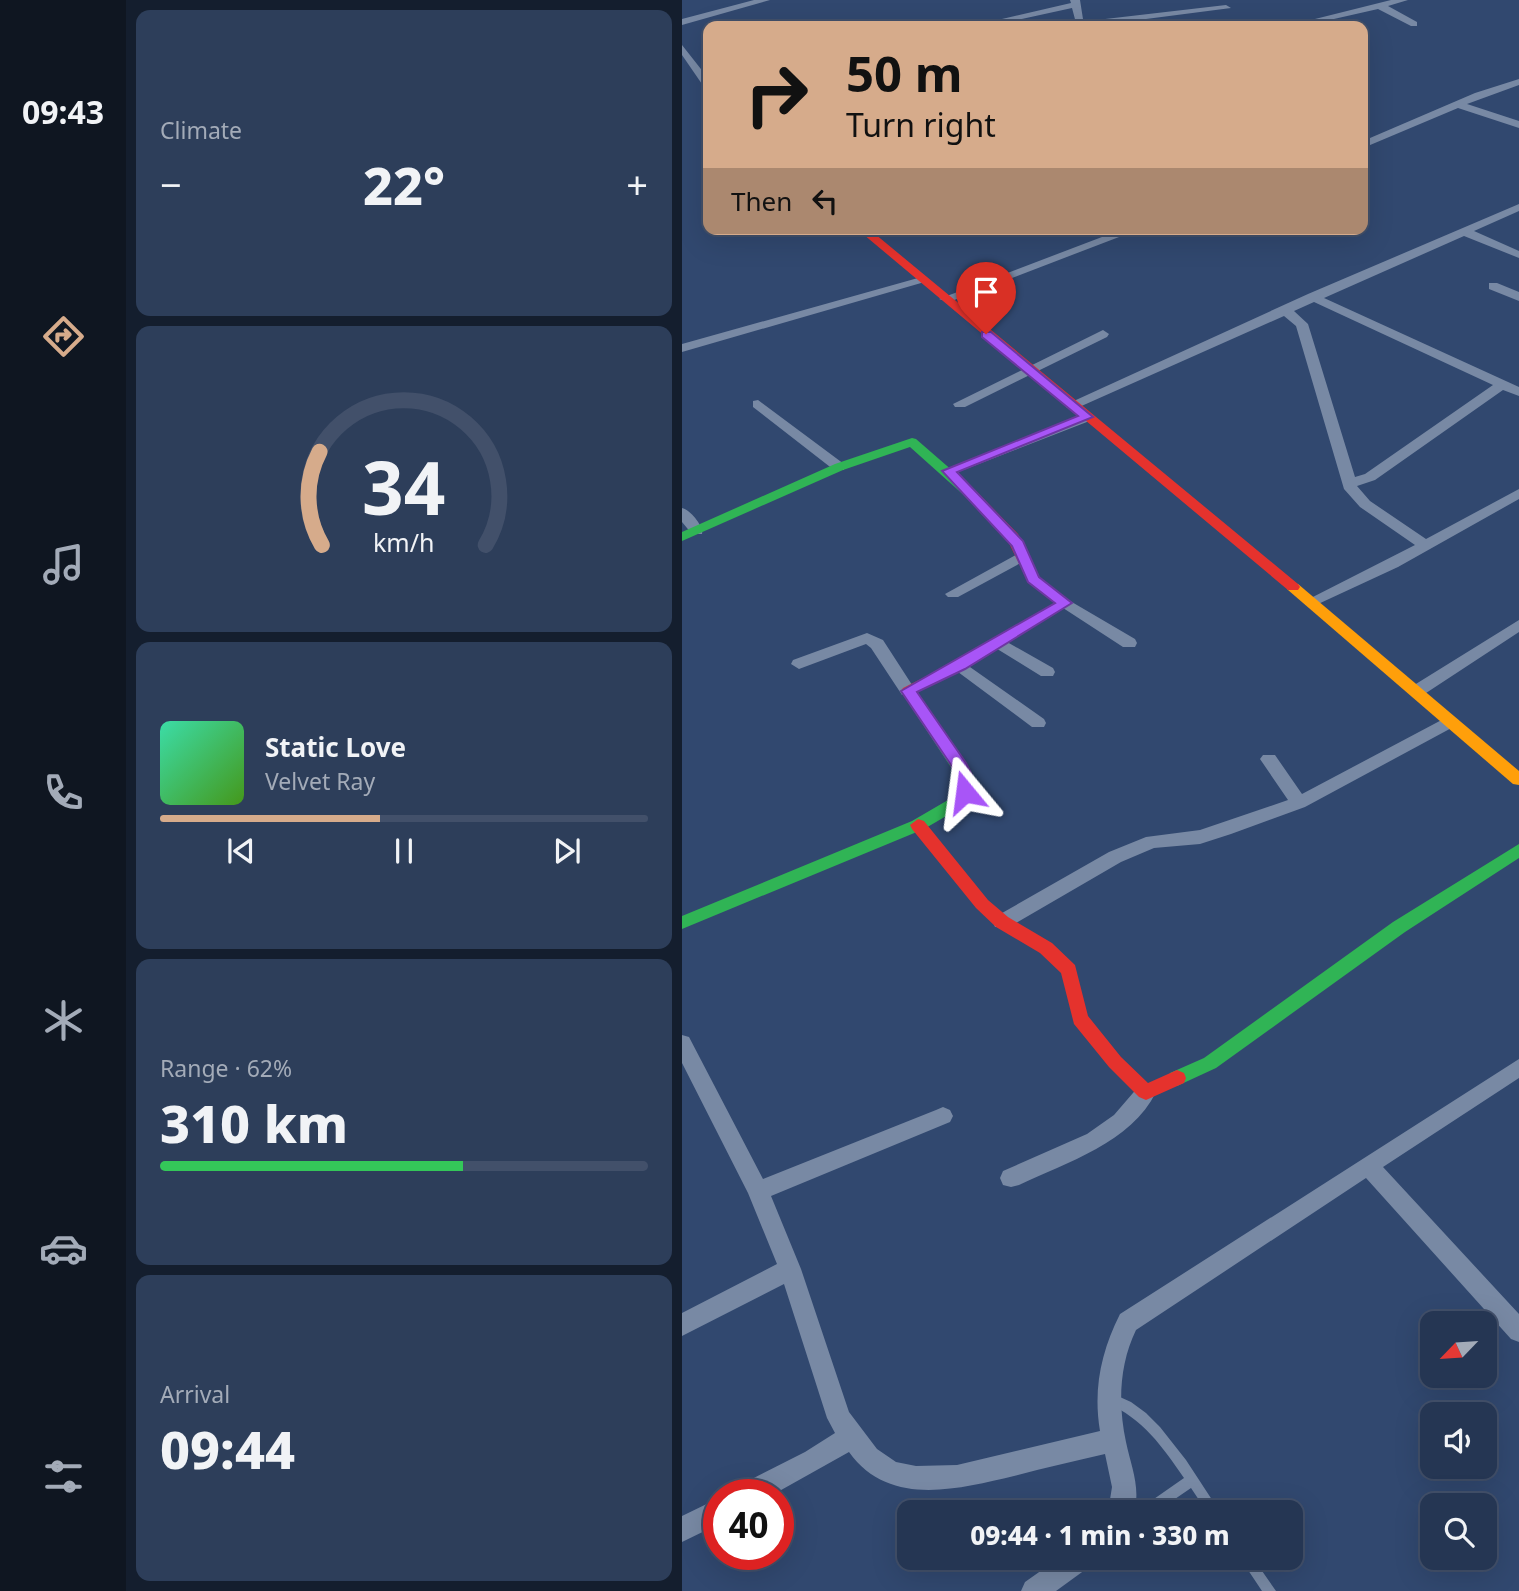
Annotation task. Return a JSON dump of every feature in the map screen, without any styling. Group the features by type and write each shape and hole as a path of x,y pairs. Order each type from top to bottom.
{"street":[{"path":"682,22 765,0"},
{"path":"1312,21 1403,0"},
{"path":"997,21 1075,2 1079,21"},
{"path":"1378,5 1414,24"},
{"path":"1113,21 1226,8"},
{"path":"682,48 703,78"},
{"path":"1368,143 1406,130 1473,96 1518,82"},
{"path":"1458,104 1518,125"},
{"path":"1072,405 1518,208"},
{"path":"1463,231 1518,255"},
{"path":"869,235 1417,691 1518,780"},
{"path":"945,299 1118,235"},
{"path":"682,348 922,281"},
{"path":"1493,286 1518,297"},
{"path":"1313,297 1518,392"},
{"path":"1285,310 1302,324 1349,484 1365,504 1426,546"},
{"path":"960,404 1103,334"},
{"path":"1349,484 1370,477 1503,384"},
{"path":"758,404 839,467"},
{"path":"948,471 1087,417"},
{"path":"682,512 690,534 839,467 912,442 921,446 948,471 1013,537 1033,579 1065,603 1129,643"},
{"path":"1311,602 1426,546 1518,492"},
{"path":"953,594 1023,556"},
{"path":"908,691 1000,643 1065,603"},
{"path":"1417,691 1518,625"},
{"path":"682,923 918,825 954,804 965,792 964,775 877,644 867,638 799,663"},
{"path":"1000,643 1047,672"},
{"path":"960,665 1038,723"},
{"path":"1002,922 1115,857 1152,842 1200,837 1299,803 1451,721"},
{"path":"1269,759 1299,803"},
{"path":"918,825 982,904 1002,922 1046,948 1069,970 1080,1019 1115,1062 1146,1092"},
{"path":"1010,1178 1094,1139 1121,1121 1146,1092 1210,1063 1399,927 1518,850"},
{"path":"682,1043 758,1191 790,1269 839,1418 868,1458 891,1473 916,1478 957,1477 1114,1440"},
{"path":"1126,1500 1114,1440 1110,1369 1117,1341 1128,1322 1370,1167 1518,1067"},
{"path":"758,1191 943,1116"},
{"path":"1370,1167 1518,1331"},
{"path":"682,1325 790,1269"},
{"path":"779,1479 814,1461 851,1437"},
{"path":"682,1529 703,1518"},
{"path":"1034,1591 1063,1570"}],"lane":[{"path":"1110,1399 1126,1403 1147,1420 1205,1500"},
{"path":"1163,1500 1191,1481"},
{"path":"1255,1570 1270,1591"}],"traffic: fast":[{"path":"682,537 839,467 912,442 972,495"},
{"path":"682,923 918,825 954,804 965,792 964,775 909,693"},
{"path":"1177,1078 1210,1063 1399,927 1519,850"}],"traffic: slow":[{"path":"1293,587 1519,780"}],"traffic: jam":[{"path":"869,235 1293,587"},
{"path":"909,693 908,691 960,665 1065,603 1033,579 1013,537 972,495"},
{"path":"918,825 982,904 1002,922 1046,948 1069,970 1080,1019 1115,1062 1146,1092 1177,1078"}],"route":[{"path":"965,792 964,775 958,763 908,691 1000,643 1065,603 1033,579 1027,572 1019,544 948,471 1087,417 986,334"}]}
